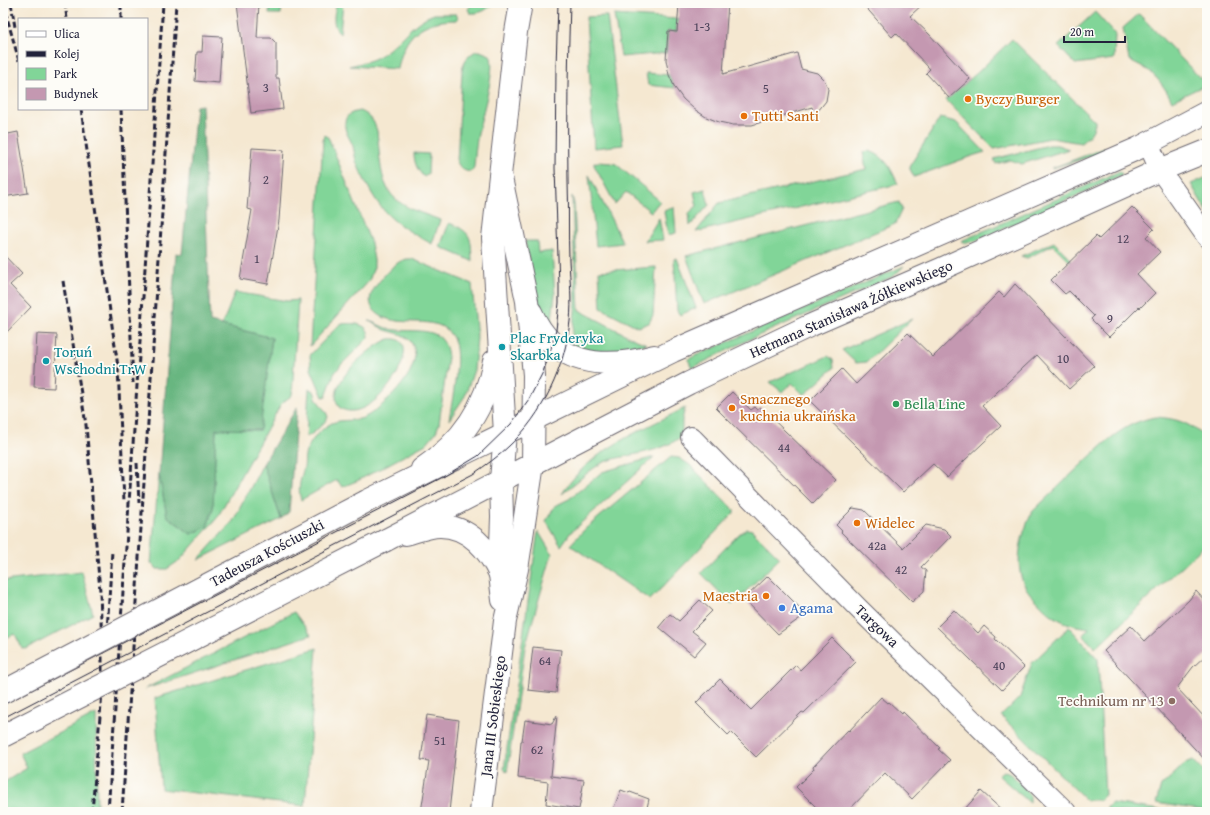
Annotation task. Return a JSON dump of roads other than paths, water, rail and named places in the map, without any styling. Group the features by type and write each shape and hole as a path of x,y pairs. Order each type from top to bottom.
{"main road":[{"path":"504,433 493,238 501,178 516,32 521,3"},
{"path":"533,418 673,351 1148,143 1207,112"},
{"name":"Hetmana Stanisława Żółkiewskiego","path":"501,480 689,383 809,326 948,266 1160,170 1207,151"},
{"path":"501,178 527,301 531,313 544,335 558,348 576,358 599,363 632,361 673,351"},
{"path":"527,301 534,375 533,464"},
{"path":"398,485 432,462 452,444 479,410 492,371 498,336"},
{"name":"Tadeusza Kościuszki","path":"3,692 366,500 533,418"},
{"name":"Jana III Sobieskiego","path":"504,433 501,480 502,516 500,574 504,621"},
{"name":"Jana III Sobieskiego","path":"481,812 504,621 517,569 533,464"},
{"path":"3,736 501,480"},
{"name":"Jana III Sobieskiego","path":"386,540 440,526 455,529 474,538 484,547 491,556 500,574"}],"street":[{"path":"1148,143 1160,170 1207,237"},
{"name":"Targowa","path":"691,437 858,608 1066,812"}],"tram line":[{"path":"3,705 443,477 478,456 511,424 529,399 542,374 556,330 559,303 555,168 558,3"},
{"path":"3,718 473,474 492,461 521,434 542,405 557,373 563,356 570,321 571,298 568,137 570,3"}],"railway":[{"path":"3,3 18,57"},
{"path":"11,3 15,27"},
{"path":"65,3 67,18"},
{"path":"121,3 121,18"},
{"path":"108,812 163,3"},
{"path":"122,812 176,3"},
{"path":"81,110 118,367 124,502"},
{"path":"121,110 133,383"},
{"path":"63,281 86,425 100,591 102,698"},
{"path":"137,463 139,503"},
{"path":"107,631 112,551"},
{"path":"92,812 102,692"}],"place":[{"name":"Byczy Burger","path":"968,99"},
{"name":"Tutti Santi","path":"744,116"},
{"name":"Plac Fryderyka Skarbka","path":"502,347"},
{"name":"Toruń Wschodni TrW","path":"46,361"},
{"name":"Bella Line","path":"896,404"},
{"name":"Smacznego kuchnia ukraińska","path":"732,408"},
{"name":"Widelec","path":"857,523"},
{"name":"Maestria","path":"766,596"},
{"name":"Agama","path":"782,608"},
{"name":"Technikum nr 13","path":"1172,701"}]}
